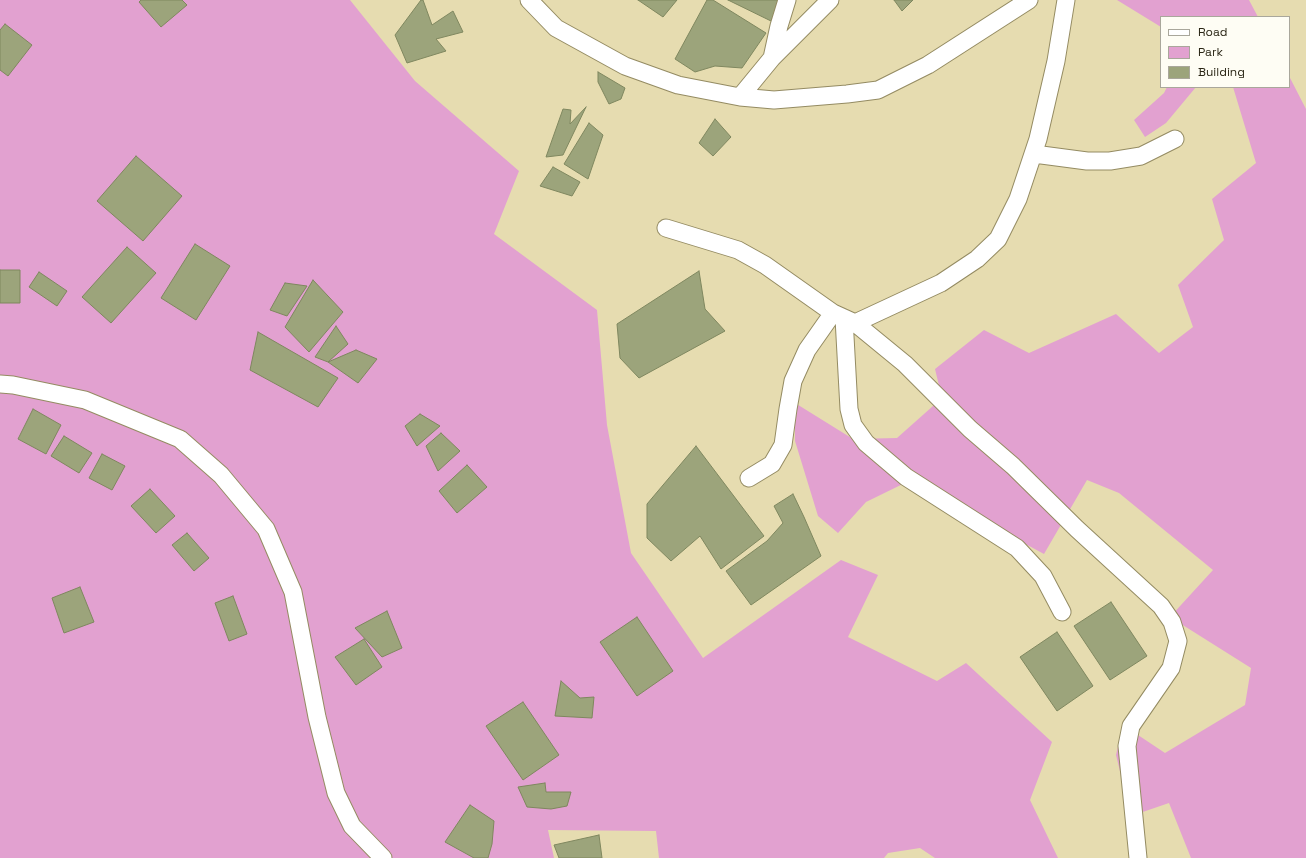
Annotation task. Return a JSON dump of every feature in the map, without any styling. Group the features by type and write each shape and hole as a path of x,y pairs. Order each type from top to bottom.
{"street":[{"path":"528,0 556,28 625,66 678,85 740,97 774,100 878,90 928,65 1029,0"},
{"path":"772,58 779,26 787,0"},
{"path":"740,97 772,58 830,0"},
{"path":"749,478 772,464 783,445 793,381 807,350 844,318 940,282 977,259 998,239 1018,199 1034,154 1056,61 1066,0"},
{"path":"1034,154 1088,161 1110,161 1141,156 1175,139"},
{"path":"666,228 738,250 765,265 844,318 905,364 970,429 1013,466 1077,529 1161,606 1172,622 1178,641 1171,668 1131,726 1127,746 1138,858"},
{"path":"844,318 848,409 853,425 866,444 906,477 1017,548 1043,576 1062,612"},
{"path":"0,384 13,385 85,400 180,439 222,475 266,529 293,592 317,717 336,793 352,826 383,858"}],"green space":[{"path":"0,0 350,0 415,81 519,171 494,234 597,310 607,425 631,553 703,658 841,560 878,575 848,637 937,681 966,663 1052,742 1030,800 1058,858 935,858 920,848 888,853 884,858 659,858 656,831 548,830 554,858 0,858"},
{"path":"1117,0 1249,0 1257,16 1160,16 1160,26"},
{"path":"1290,78 1306,109 1306,858 1191,858 1169,803 1131,816 1116,755 1123,725 1165,753 1245,705 1251,668 1170,617 1213,570 1119,493 1087,480 1044,554 909,481 866,502 838,533 818,516 795,441 795,403 853,439 897,438 942,398 935,369 984,330 1029,353 1116,314 1159,353 1193,327 1178,285 1224,240 1212,199 1256,163 1233,88 1290,88"},
{"path":"1166,88 1195,88 1166,123 1145,137 1134,120 1164,93"}],"building":[{"path":"141,0 182,0 187,5 161,27 139,2"},
{"path":"421,0 423,0 432,25 453,11 463,32 436,39 446,51 407,63 395,35"},
{"path":"638,0 677,0 663,17"},
{"path":"707,0 713,0 766,33 742,68 715,66 695,72 675,59"},
{"path":"728,0 781,0 771,21"},
{"path":"894,0 913,0 902,11"},
{"path":"5,24 32,45 8,76 0,70 0,30"},
{"path":"598,72 625,88 621,99 609,104 598,82"},
{"path":"586,107 563,155 546,157 563,109 571,110 570,124"},
{"path":"715,119 731,137 713,156 699,143"},
{"path":"589,123 603,135 588,179 564,164"},
{"path":"136,156 182,196 143,241 97,201"},
{"path":"553,167 580,182 572,196 540,186"},
{"path":"195,244 230,266 196,320 161,298"},
{"path":"127,247 156,273 111,323 82,297"},
{"path":"0,270 20,270 20,303 0,303"},
{"path":"699,271 705,309 725,331 639,378 620,358 617,324"},
{"path":"39,272 67,291 57,306 29,287"},
{"path":"313,280 343,312 309,352 285,327"},
{"path":"285,283 307,286 287,316 270,310"},
{"path":"336,326 348,344 328,362 315,357"},
{"path":"258,332 338,378 318,407 250,370"},
{"path":"356,350 377,359 358,383 328,362"},
{"path":"33,409 61,425 46,454 18,439"},
{"path":"420,414 440,426 417,446 405,426"},
{"path":"441,433 460,451 438,471 426,446"},
{"path":"64,436 92,453 79,473 51,456"},
{"path":"696,446 764,536 721,569 700,536 671,561 647,538 647,504"},
{"path":"102,454 125,466 112,490 89,478"},
{"path":"467,465 487,487 457,513 439,491"},
{"path":"150,489 175,516 156,533 131,506"},
{"path":"793,494 821,556 751,605 726,571 767,541 783,523 774,506"},
{"path":"187,533 209,558 194,571 172,545"},
{"path":"80,587 94,622 64,633 52,598"},
{"path":"233,596 247,634 229,641 215,603"},
{"path":"1111,602 1147,656 1110,680 1074,626"},
{"path":"387,611 402,648 382,657 355,628"},
{"path":"637,617 673,671 637,696 600,642"},
{"path":"1057,632 1093,686 1057,711 1020,657"},
{"path":"364,639 382,667 356,685 335,657"},
{"path":"561,681 580,698 594,697 592,718 555,716"},
{"path":"523,702 559,755 523,780 486,726"},
{"path":"545,783 546,792 571,792 567,806 551,809 527,807 518,787"},
{"path":"470,805 494,821 492,844 488,858 474,858 445,842"},
{"path":"599,835 602,858 559,858 554,845"}]}
